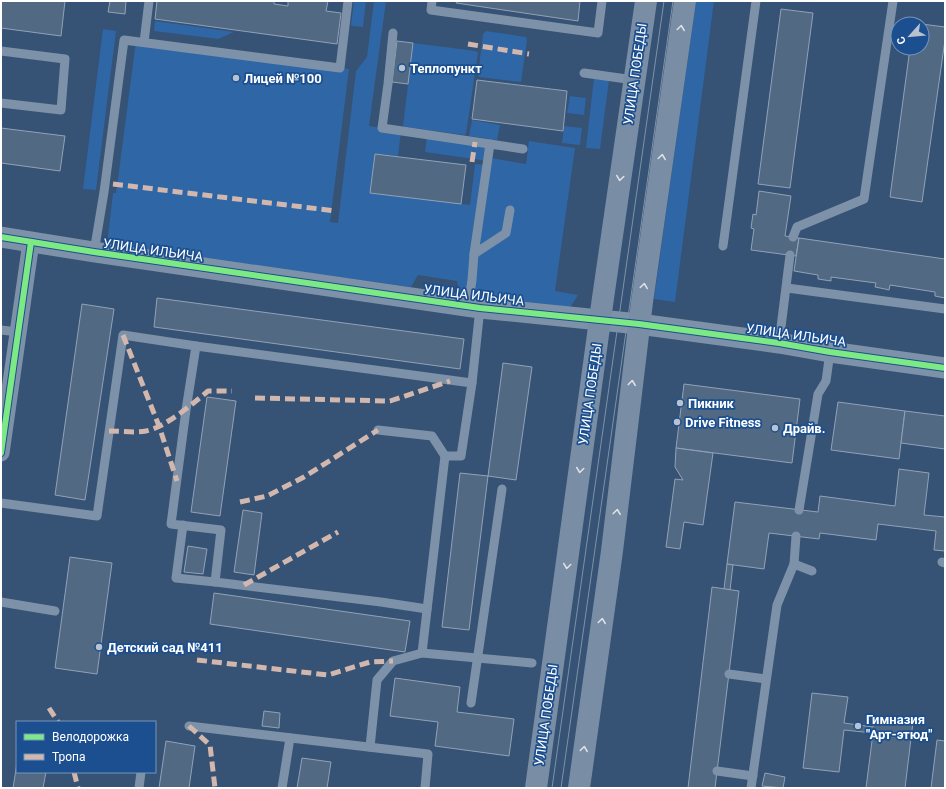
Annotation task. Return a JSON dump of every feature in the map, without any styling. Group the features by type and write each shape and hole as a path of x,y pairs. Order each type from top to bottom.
{"main road":[{"name":"УЛИЦА ПОБЕДЫ","path":"536,788 600,320 646,1"},
{"path":"579,788 612,551 639,324 685,1"}],"street":[{"name":"УЛИЦА ИЛЬИЧА","path":"1,237 94,252 474,307 639,324 945,368"},
{"path":"1,453 31,242"}],"lane":[{"path":"144,42 150,1"},
{"path":"94,252 102,205 124,40 340,68 348,1"},
{"path":"432,1 431,10 598,33 602,1"},
{"path":"723,246 756,1"},
{"path":"793,237 797,227 864,199 894,1"},
{"path":"393,33 382,128 523,149"},
{"path":"1,51 65,59 61,110 1,103"},
{"path":"584,74 634,80"},
{"path":"445,456 461,456 472,383 474,307 472,280 474,254 490,144"},
{"path":"474,254 506,233 510,210"},
{"path":"779,343 790,255"},
{"path":"786,288 945,309"},
{"path":"1,330 18,332"},
{"path":"1,503 97,516 123,335 472,383"},
{"path":"196,346 171,524 220,530 215,582"},
{"path":"799,510 818,394 826,381 830,352"},
{"path":"378,430 432,436 445,456 422,654"},
{"path":"472,703 502,489"},
{"path":"182,526 176,578 382,602 427,609"},
{"path":"751,788 777,605 794,564 796,536"},
{"path":"794,564 812,571"},
{"path":"1,602 55,611"},
{"path":"370,748 377,680 393,661 422,654 532,664"},
{"path":"729,674 766,679"},
{"path":"189,726 428,754 425,788"},
{"path":"282,788 290,738"},
{"path":"718,771 753,776"},
{"path":"139,788 141,773"}],"shaded area":[{"path":"354,1 366,1 363,27 351,25"},
{"path":"374,1 386,1 369,126 401,131 398,156 375,154 370,192 470,205 475,164 487,165 490,158 526,164 529,141 575,148 555,291 578,295 569,309 460,294 457,281 418,275 411,287 107,245 113,193 116,193 118,179 136,41 349,69 330,222 338,223 356,71 367,57"},
{"path":"696,1 714,1 675,302 654,299"},
{"path":"155,21 234,32 218,39 154,31"},
{"path":"103,29 116,31 96,190 83,189"},
{"path":"486,31 526,37 527,40 521,82 479,77 483,34"},
{"path":"413,43 476,51 478,53 466,134 464,135 403,126"},
{"path":"594,78 609,80 600,149 586,148"},
{"path":"570,96 586,98 584,115 567,113"},
{"path":"472,120 500,125 497,140 469,136"},
{"path":"564,126 582,128 580,145 562,143"},
{"path":"427,135 490,144 488,161 425,152"}],"building":[{"path":"1,1 65,1 61,36 1,28"},
{"path":"110,1 126,1 125,14 108,12"},
{"path":"157,1 274,1 274,4 288,6 288,1 328,1 326,11 341,13 337,44 155,19"},
{"path":"457,1 580,1 578,21 456,3"},
{"path":"781,9 813,13 790,188 758,184"},
{"path":"930,25 945,27 945,40 922,202 890,197 909,56 930,56"},
{"name":"Теплопункт","path":"397,41 413,43 408,84 392,82"},
{"path":"477,80 567,91 563,131 472,119"},
{"path":"1,128 65,136 60,171 1,163"},
{"path":"375,154 466,165 461,204 370,193"},
{"path":"759,191 791,196 785,236 799,238 796,256 751,250 754,229 751,228 753,214 756,215"},
{"path":"799,238 945,259 945,298 935,296 935,292 890,285 889,290 875,287 876,283 831,277 831,281 818,279 818,275 794,271"},
{"path":"157,298 464,339 460,369 154,327"},
{"path":"82,304 114,309 85,500 55,495"},
{"path":"503,363 532,367 516,480 488,476"},
{"path":"684,384 800,399 792,463 676,448"},
{"path":"207,397 236,401 220,516 191,512"},
{"path":"838,402 905,411 899,459 831,450"},
{"path":"905,411 945,416 945,449 901,443"},
{"path":"676,448 713,453 703,525 684,522 680,549 666,547 675,479 683,480 675,467"},
{"path":"899,469 929,473 924,515 945,517 945,551 934,550 936,531 878,524 876,540 820,533 819,539 769,533 764,569 727,564 735,502 818,512 820,496 895,506"},
{"path":"460,473 488,476 469,630 442,627"},
{"path":"243,510 262,513 254,575 234,572"},
{"path":"188,546 207,549 203,574 184,572"},
{"path":"70,557 112,563 97,674 55,668"},
{"path":"727,564 733,565 730,590 724,589"},
{"path":"712,587 739,591 715,788 688,788"},
{"path":"214,593 410,621 405,652 210,624"},
{"path":"395,678 460,687 457,712 514,719 509,756 435,746 438,722 390,716"},
{"path":"812,693 848,697 844,723 873,727 874,717 913,722 905,788 866,788 873,733 844,730 839,772 803,768"},
{"path":"264,711 280,713 279,728 262,726"},
{"path":"937,740 945,741 945,788 931,788"},
{"path":"166,741 195,746 189,788 159,788"},
{"path":"302,758 331,762 327,788 297,788"},
{"path":"16,769 16,773 46,773 43,788 13,788"},
{"path":"765,773 785,777 783,788 762,786"}],"tram line":[{"path":"552,788 664,1"},
{"path":"561,788 673,1"}],"marked path":[{"path":"468,44 529,54"},
{"path":"472,162 475,142"},
{"path":"113,184 336,211"},
{"path":"123,335 159,426 177,481"},
{"path":"255,398 390,401 450,381"},
{"path":"109,431 137,432 153,429 170,420 208,391 232,391"},
{"path":"240,502 267,496 304,477 378,430"},
{"path":"244,585 338,532"},
{"path":"197,660 328,675 370,662 393,661"},
{"path":"49,708 57,721"},
{"path":"189,726 210,745 215,788"},
{"path":"74,773 78,788"}],"cycle path":[{"path":"1,237 94,252 480,308 639,324 945,368"},
{"path":"1,453 31,242"}],"place":[{"name":"Теплопункт","path":"402,68"},
{"name":"Лицей №100","path":"236,78"},
{"name":"Пикник","path":"680,403"},
{"name":"Drive Fitness","path":"677,422"},
{"name":"Драйв.","path":"775,428"},
{"name":"Детский сад №411","path":"99,647"},
{"name":"Гимназия \"Арт-этюд\"","path":"858,726"}]}
